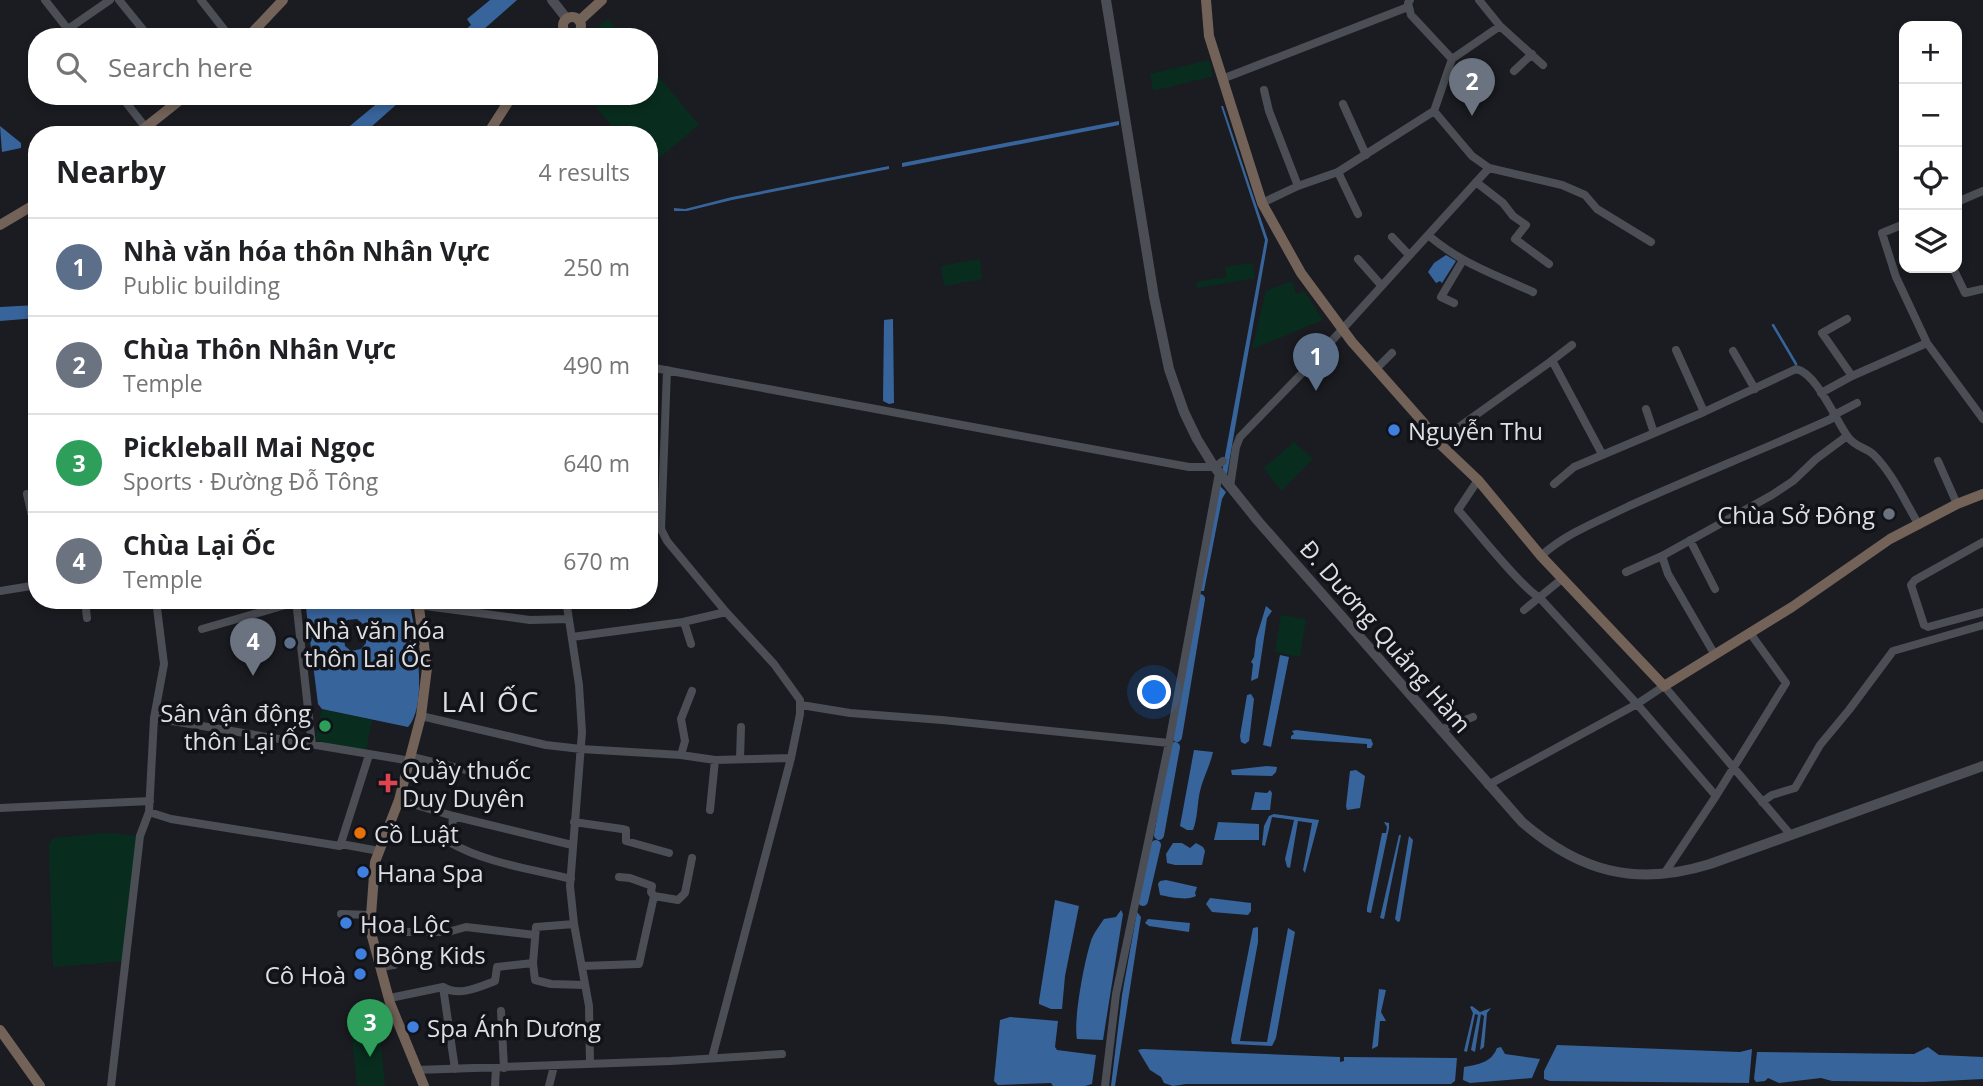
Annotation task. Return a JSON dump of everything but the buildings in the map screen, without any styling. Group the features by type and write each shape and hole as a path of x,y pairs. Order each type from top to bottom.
{"main road":[{"path":"257,28 283,0"},
{"path":"579,21 602,0"},
{"path":"1206,0 1209,36 1262,203 1301,273 1342,328 1349,346 1422,421 1438,442 1478,480 1541,556 1664,686 1792,607 1889,539 1957,504 1983,494"},
{"path":"562,28 567,19 573,17 579,21 581,28"},
{"path":"147,126 174,105"},
{"path":"493,126 506,105"},
{"path":"0,225 28,208"},
{"path":"419,609 427,668 421,716 399,800 376,862 370,929 390,998 424,1086"},
{"path":"0,1030 40,1086"}],"street":[{"path":"45,0 67,28"},
{"path":"69,28 110,0"},
{"path":"119,0 142,28"},
{"path":"201,0 223,28"},
{"path":"552,0 567,19"},
{"name":"Đ. Dương Quảng Hàm","path":"1106,0 1154,297 1168,369 1184,412 1230,487 1522,822 1546,842 1572,857 1607,871 1664,874 1710,864 1983,766"},
{"path":"1479,0 1500,26 1543,65"},
{"path":"1222,79 1409,4 1411,15 1452,59"},
{"path":"1262,203 1298,186 1338,172 1434,111 1452,59 1500,26"},
{"path":"1514,71 1532,54"},
{"path":"1264,90 1269,111 1298,186"},
{"path":"1343,104 1366,155"},
{"path":"126,105 138,126"},
{"path":"1434,111 1472,156 1489,169 1562,185 1585,195 1597,209 1651,242"},
{"path":"1230,487 1237,441 1489,169"},
{"path":"1338,172 1358,214"},
{"path":"1476,182 1526,225 1515,239 1549,264"},
{"path":"1962,200 1983,191"},
{"path":"1899,226 1882,233 1896,277 1927,342 1983,419"},
{"path":"1429,235 1483,272 1533,292"},
{"path":"1392,237 1409,255"},
{"path":"1358,259 1381,285"},
{"path":"1454,303 1441,297 1463,260"},
{"path":"1955,273 1965,293 1983,289"},
{"path":"1847,319 1822,333 1852,376"},
{"path":"1821,393 1927,342"},
{"path":"1438,442 1572,345"},
{"path":"1676,350 1704,412"},
{"path":"1734,351 1755,389"},
{"path":"1375,373 1392,353"},
{"path":"1550,362 1554,364 1571,393 1602,454"},
{"path":"658,368 1189,467 1219,467 1169,743 1116,994 1105,1086"},
{"path":"1554,484 1574,467 1704,412 1796,369 1805,373 1821,393 1847,436 1858,447 1873,453 1919,525"},
{"path":"667,370 661,529 667,541 726,612 796,691 801,705 791,758 712,1058"},
{"path":"1541,556 1551,546 1582,528 1668,488 1780,442 1857,403"},
{"path":"1646,409 1654,433"},
{"path":"1626,572 1662,556 1783,488 1847,436"},
{"path":"1938,461 1957,504"},
{"path":"1478,480 1458,509 1521,582 1539,597 1637,704 1716,796"},
{"path":"27,494 28,498"},
{"path":"1689,540 1715,589"},
{"path":"1983,542 1915,580 1911,585 1924,625 1928,627 1983,612"},
{"path":"1662,556 1668,574 1715,655"},
{"path":"1524,610 1563,578"},
{"path":"0,591 28,586"},
{"path":"86,609 87,618"},
{"path":"111,1086 141,836 149,812 154,718 164,664 157,609"},
{"path":"202,629 269,609"},
{"path":"297,609 312,745"},
{"path":"458,609 530,620 569,619"},
{"path":"567,609 579,685 581,749 571,879 574,924 589,1006 590,1064"},
{"path":"572,637 684,622 726,612"},
{"path":"684,622 691,644"},
{"path":"1762,802 1772,795 1795,788 1820,745 1893,651 1983,625"},
{"path":"1664,874 1786,683 1750,633"},
{"path":"1488,785 1637,704 1664,686 1790,834"},
{"path":"681,755 685,741 681,719 692,691"},
{"path":"801,705 850,713 1169,743"},
{"path":"421,716 546,745 581,749 681,755 715,760 791,758"},
{"path":"1440,730 1473,717"},
{"path":"154,718 369,755 411,759 500,778"},
{"path":"740,759 741,727"},
{"path":"341,844 369,755"},
{"path":"710,810 715,760"},
{"path":"399,800 572,845"},
{"path":"0,808 150,801"},
{"path":"149,812 171,819 379,851"},
{"path":"453,816 451,843 458,847 489,858 571,879"},
{"path":"574,822 626,830 626,841 669,853"},
{"path":"619,877 652,886 650,892 654,896 678,900 685,893 692,859"},
{"path":"582,967 639,964 654,896"},
{"path":"341,914 370,915"},
{"path":"574,924 536,927 533,963 535,981 584,985"},
{"path":"404,932 448,932 466,927 535,935"},
{"path":"390,998 443,987 446,990 473,990 495,981 497,967 533,963"},
{"path":"381,967 394,965"},
{"path":"443,987 455,1069"},
{"path":"495,1086 500,1068 501,1012"},
{"path":"416,1070 782,1054"},
{"path":"549,1086 554,1066"}],"green space":[{"path":"608,19 615,28 597,28"},
{"path":"1209,60 1213,76 1153,91 1150,74"},
{"path":"658,76 699,125 658,159 658,126 612,126 594,105 658,105"},
{"path":"980,259 982,279 944,286 941,266"},
{"path":"1252,263 1255,278 1197,288 1196,282 1226,277 1225,267"},
{"path":"1292,281 1296,294 1304,291 1323,320 1252,349 1266,291"},
{"path":"1294,442 1313,459 1281,491 1264,468"},
{"path":"1281,615 1306,619 1300,657 1275,652"},
{"path":"322,709 372,720 366,751 315,740"},
{"path":"107,833 140,836 125,961 53,967 49,844 54,838"},
{"path":"379,1024 385,1086 357,1086 351,1027"}],"water":[{"path":"490,0 517,0 485,28 467,28 471,25 467,19"},
{"path":"375,105 396,105 372,126 350,126"},
{"path":"1221,106 1268,240 1227,474 1222,472 1265,240"},
{"path":"1119,121 1119,125 902,167 902,163"},
{"path":"0,126 21,143 21,148 2,152"},
{"path":"889,166 889,169 687,211 674,211 674,208 685,209"},
{"path":"1446,255 1456,261 1442,283 1436,283 1428,272 1434,263"},
{"path":"28,305 28,319 0,321 0,307"},
{"path":"893,319 894,403 889,404 883,401 884,320"},
{"path":"1220,486 1226,492 1222,499 1204,591 1201,591 1200,590"},
{"path":"1266,606 1272,611 1267,618 1258,678 1251,681 1251,662"},
{"path":"306,609 411,609 417,647 419,684 418,702 408,727 322,709 318,704","holes":["357,619 363,624 366,643 361,649 351,651 345,646 342,627 347,620"]},
{"path":"1280,655 1289,657 1271,747 1263,745"},
{"path":"1251,694 1254,699 1249,741 1245,744 1241,742 1240,736 1247,695"},
{"path":"1292,731 1371,739 1373,744 1371,748 1367,748 1367,744 1291,739 1294,734"},
{"path":"1194,750 1213,752 1200,791 1193,830 1187,830 1180,826"},
{"path":"1277,767 1272,776 1232,775 1231,770"},
{"path":"1356,770 1365,776 1360,808 1347,810 1350,771"},
{"path":"1270,790 1270,810 1251,810 1255,792 1267,793"},
{"path":"1274,814 1319,820 1305,873 1303,870 1312,823 1298,821 1290,868 1287,867 1285,859 1294,820 1272,817 1265,846 1262,845 1264,826 1269,816"},
{"path":"1218,822 1259,824 1259,840 1214,840"},
{"path":"1384,822 1389,823 1389,828 1371,913 1367,912 1367,908 1382,833 1386,833"},
{"path":"1401,835 1384,919 1380,918"},
{"path":"1409,836 1413,840 1398,922 1395,919"},
{"path":"1173,843 1182,843 1190,848 1196,843 1203,847 1205,851 1202,865 1167,863 1166,854"},
{"path":"1166,880 1197,887 1196,896 1174,898 1160,895 1158,884"},
{"path":"1210,898 1251,903 1251,911 1248,915 1212,912 1206,904"},
{"path":"1055,900 1079,906 1065,976 1062,1009 1051,1009 1039,1004"},
{"path":"1121,910 1123,914 1103,1040 1077,1039 1080,988 1092,938 1104,919 1116,917"},
{"path":"1137,912 1141,917 1115,1086 1111,1086 1122,995"},
{"path":"1148,919 1190,923 1189,932 1149,926 1145,923"},
{"path":"1258,927 1258,942 1240,1041 1267,1042 1288,928 1295,932 1276,1038 1272,1046 1232,1044 1253,928"},
{"path":"1379,989 1386,990 1381,1012 1386,1021 1380,1021 1378,1046 1372,1049"},
{"path":"1470,1007 1480,1012 1491,1008 1487,1013 1484,1047 1480,1050 1484,1016 1481,1014 1475,1052 1471,1050 1478,1015 1475,1014 1467,1052 1464,1051 1473,1013"},
{"path":"1010,1017 1058,1021 1055,1047 1057,1050 1096,1055 1092,1084 998,1085 994,1081 1000,1020"},
{"path":"1557,1045 1740,1052 1752,1049 1749,1083 1550,1081 1544,1079 1544,1071"},
{"path":"1501,1047 1505,1054 1540,1059 1532,1078 1470,1083 1463,1080 1464,1067 1484,1062"},
{"path":"1928,1047 1939,1055 1983,1057 1983,1079 1924,1082 1832,1081 1821,1078 1779,1083 1768,1078 1756,1082 1754,1079 1757,1052 1914,1054"},
{"path":"1138,1050 1340,1057 1340,1062 1344,1061 1344,1057 1457,1058 1455,1081 1451,1084 1173,1086 1164,1083 1161,1077 1150,1070"}],"waterway":[{"path":"1773,325 1796,364"},
{"path":"1177,737 1200,599"},
{"path":"1159,835 1175,747"},
{"path":"1143,901 1156,845"}],"place":[{"name":"Chùa Thôn Nhân Vực","path":"1472,116"},
{"name":"Nhà văn hóa thôn Nhân Vực","path":"1316,391"},
{"name":"Nguyễn Thu","path":"1394,430"},
{"name":"Chùa Sở Đông","path":"1889,514"},
{"name":"Nhà văn hóa thôn Lai Ốc","path":"290,643"},
{"name":"Chùa Lại Ốc","path":"253,676"},
{"name":"Sân vận động thôn Lại Ốc","path":"325,726"},
{"name":"Quầy thuốc Duy Duyên","path":"388,783"},
{"name":"Cồ Luật","path":"360,833"},
{"name":"Hana Spa","path":"363,872"},
{"name":"Hoa Lộc","path":"346,923"},
{"name":"Bông Kids","path":"361,954"},
{"name":"Cô Hoà","path":"360,974"},
{"name":"Spa Ánh Dương","path":"413,1027"},
{"name":"Pickleball Mai Ngọc","path":"370,1057"}],"district":[{"name":"LAI ỐC","path":"491,701"}]}
